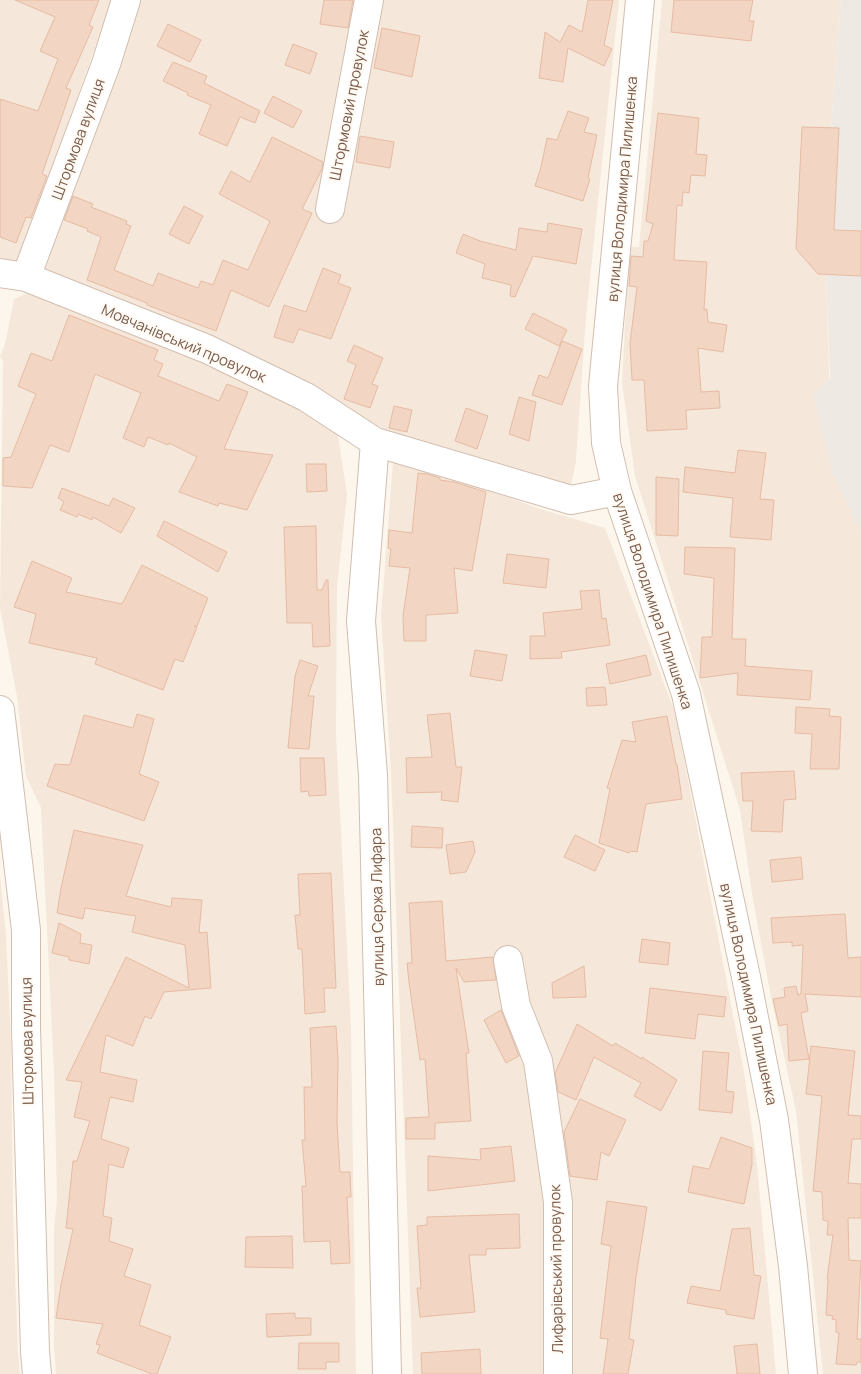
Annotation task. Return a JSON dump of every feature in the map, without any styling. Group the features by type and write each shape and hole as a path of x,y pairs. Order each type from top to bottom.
{"street":[{"name":"Штормова вулиця","path":"26,277 106,64 126,0"},
{"name":"Штормовий провулок","path":"330,209 369,0"},
{"name":"вулиця Володимира Пилишенка","path":"640,0 603,386 606,443 617,491 686,694 746,976 774,1120 793,1266 804,1374"},
{"name":"Мовчанівський провулок","path":"0,273 26,277 207,349 306,397 375,442 571,500 617,491"},
{"name":"вулиця Сержа Лифара","path":"375,442 361,621 373,774 388,1374"},
{"name":"Штормова вулиця","path":"0,710 26,930 26,1028 37,1374"},
{"name":"Лифарівський провулок","path":"508,960 516,1006 538,1061 558,1202 558,1374"}],"shaded area":[{"path":"0,0 112,0 18,263 0,262"},
{"path":"139,0 619,0 586,317 576,461 570,490 388,431 217,343 38,269"},
{"path":"662,0 841,0 831,128 802,127 826,274 832,472 861,531 861,1374 823,1374 796,1111 771,997 752,894 740,810 635,476 622,383 629,247 639,247"},
{"path":"841,0 861,0 861,531 832,472 813,395 830,378 826,274 818,274 796,249 802,127 831,128"},
{"path":"30,292 216,365 337,428 347,495 337,587 336,734 351,1027 356,1374 56,1374 54,1346 54,1229 57,1199 54,1072 41,808 26,776 17,697 0,608 3,360 0,357 5,344 14,299"},
{"path":"393,462 432,471 537,508 605,528 675,712 744,1072 757,1164 776,1374 564,1374 564,1202 556,1136 547,1086 547,1064 520,991 515,958 501,958 504,996 531,1062 550,1206 551,1374 413,1374 391,772 381,616"},
{"path":"0,875 6,935 11,1042 13,1210 20,1374 0,1374"}],"building":[{"path":"15,0 99,0 89,25 93,27 66,88 71,90 42,174 47,176 31,218 26,217 16,243 0,237 0,99 38,111 58,59 40,51 55,17"},
{"path":"324,0 353,0 348,28 320,24"},
{"path":"588,0 613,0 604,45 612,49 604,66 568,48 563,82 539,78 545,32 560,42 569,25 582,32"},
{"path":"674,0 753,0 749,21 754,21 751,41 671,32"},
{"path":"168,24 201,40 190,62 157,46"},
{"path":"382,28 420,36 412,77 374,68"},
{"path":"293,44 317,53 310,74 285,65"},
{"path":"173,62 207,76 204,83 260,111 255,123 240,117 227,146 199,134 211,105 187,95 188,93 163,81"},
{"path":"273,96 302,111 293,128 264,113"},
{"path":"568,111 589,118 584,132 597,135 588,178 590,179 583,201 535,186 547,138 557,140"},
{"path":"658,113 699,118 696,154 707,155 705,176 691,175 689,193 683,192 682,206 677,205 674,260 707,262 704,310 707,309 708,322 727,325 723,352 698,348 701,392 719,391 720,408 686,410 687,429 647,431 644,380 632,380 630,343 637,287 629,286 631,256 643,257 644,241 648,241 653,224 646,221"},
{"path":"802,127 839,128 834,230 861,231 861,276 818,274 796,249"},
{"path":"360,136 394,142 390,168 356,162"},
{"path":"272,137 323,162 322,169 302,209 312,213 269,307 231,290 216,331 87,280 101,237 87,231 88,229 64,220 73,196 93,204 91,207 127,221 126,224 131,226 114,270 153,286 158,273 198,288 201,281 213,285 223,260 248,270 270,221 219,194 231,171 250,182"},
{"path":"184,206 203,216 189,244 169,234"},
{"path":"548,223 582,229 576,264 533,256 515,297 510,296 511,285 482,278 485,264 456,253 463,234 480,241 516,250 519,228 547,232"},
{"path":"323,268 341,275 338,283 351,288 331,339 299,329 293,343 274,337 284,305 306,312"},
{"path":"533,313 567,330 559,346 525,329"},
{"path":"69,315 158,350 154,360 163,364 158,376 219,401 227,384 248,392 224,449 273,455 247,510 219,503 218,506 179,492 197,457 169,443 168,445 148,437 144,447 123,438 141,393 95,374 69,452 50,445 32,488 3,486 3,458 11,457 36,394 18,386 31,353 52,361"},
{"path":"562,341 582,349 562,405 532,395 539,375 548,378"},
{"path":"354,345 383,358 372,384 378,386 370,408 344,399 356,365 347,361"},
{"path":"519,397 536,402 529,441 509,434"},
{"path":"394,406 412,410 407,432 389,428"},
{"path":"466,408 488,416 477,449 455,441"},
{"path":"738,450 766,453 760,499 774,500 771,540 730,537 733,498 683,492 685,467 735,473"},
{"path":"306,464 326,464 327,491 307,492"},
{"path":"418,473 486,492 472,571 454,568 458,613 426,615 426,641 404,641 403,616 410,568 389,566 391,549 388,548 389,530 412,533"},
{"path":"656,477 679,479 678,536 656,535"},
{"path":"62,488 109,506 113,498 135,508 121,533 93,517 92,520 78,514 77,517 60,510 64,502 58,498"},
{"path":"164,521 227,552 218,572 157,536"},
{"path":"316,526 317,590 322,590 326,580 328,580 330,646 313,647 312,623 287,623 284,527"},
{"path":"685,547 735,548 732,639 746,639 745,666 812,671 810,700 737,695 738,673 700,678 702,637 712,637 714,578 684,574"},
{"path":"507,554 549,559 546,588 503,583"},
{"path":"32,561 72,578 66,592 122,604 142,565 208,598 197,626 194,626 197,627 183,662 175,659 163,690 95,664 97,658 29,643 36,614 14,607"},
{"path":"599,590 602,619 606,618 610,645 561,652 562,658 530,659 530,636 545,636 543,613 582,609 580,591"},
{"path":"475,650 507,655 502,681 470,676"},
{"path":"646,655 651,675 610,684 606,664"},
{"path":"300,660 318,666 308,696 314,696 309,749 288,748 295,676"},
{"path":"605,687 607,705 587,706 586,688"},
{"path":"796,707 830,709 829,716 841,717 839,769 810,769 812,734 795,733"},
{"path":"450,713 456,767 462,767 458,802 441,800 442,792 407,793 406,758 432,757 427,715"},
{"path":"137,714 154,719 139,774 159,782 144,821 47,786 55,764 70,765 84,715 133,728"},
{"path":"667,716 682,799 646,804 637,852 630,851 629,853 599,843 610,789 607,788 622,740 636,742 632,722"},
{"path":"300,758 324,758 326,795 309,796 308,791 301,792"},
{"path":"794,771 796,799 784,800 782,832 751,831 753,801 743,801 741,773"},
{"path":"412,826 443,828 442,848 411,847"},
{"path":"74,830 143,845 126,896 171,907 172,898 202,900 199,933 207,932 211,988 164,992 151,1019 145,1016 133,1046 106,1035 100,1072 137,1080 133,1102 110,1097 101,1139 129,1148 123,1168 109,1164 103,1216 112,1218 109,1241 133,1249 124,1276 151,1285 139,1325 171,1337 157,1374 152,1374 97,1353 100,1345 96,1344 103,1324 56,1318 73,1229 66,1228 73,1161 77,1161 90,1121 74,1117 82,1082 66,1080 126,957 189,988 185,945 132,932 136,916 85,908 83,919 57,913"},
{"path":"575,835 605,850 595,871 564,857"},
{"path":"473,841 475,852 466,872 450,874 446,845"},
{"path":"801,857 803,879 772,882 770,860"},
{"path":"331,873 336,988 324,988 325,1012 305,1014 302,949 298,949 295,915 300,915 298,874"},
{"path":"442,901 446,961 493,957 496,980 464,982 456,968 469,1053 466,1053 471,1121 435,1123 435,1139 406,1139 406,1118 429,1117 425,1059 420,1060 407,963 412,963 409,903"},
{"path":"845,914 848,958 861,957 861,997 805,994 808,1011 801,1013 809,1059 789,1061 787,1024 779,1026 773,999 785,997 784,988 796,986 798,995 801,994 803,945 792,946 792,942 773,943 771,918"},
{"path":"59,923 81,934 80,943 92,945 89,964 69,960 69,957 52,953"},
{"path":"642,939 670,943 668,965 639,962"},
{"path":"584,966 586,997 553,998 552,983"},
{"path":"650,988 726,997 724,1017 698,1014 695,1039 645,1033"},
{"path":"501,1010 519,1056 506,1063 484,1020"},
{"path":"577,1024 613,1046 615,1043 642,1059 642,1057 677,1080 661,1111 634,1096 641,1083 594,1057 576,1100 558,1092 555,1073"},
{"path":"336,1026 338,1061 337,1121 340,1172 350,1172 351,1197 347,1197 350,1263 331,1264 330,1241 304,1242 302,1186 306,1186 302,1140 305,1140 304,1087 312,1087 310,1028"},
{"path":"811,1046 855,1051 848,1115 861,1116 861,1139 852,1139 848,1183 861,1184 861,1218 848,1218 849,1260 861,1261 857,1339 861,1339 861,1362 857,1362 856,1365 836,1364 839,1333 836,1332 836,1320 832,1319 833,1316 826,1315 827,1279 833,1235 827,1235 828,1221 823,1220 822,1192 813,1191 822,1096 806,1094"},
{"path":"703,1051 729,1053 726,1091 734,1092 732,1113 699,1110"},
{"path":"580,1099 626,1120 609,1156 601,1152 597,1180 570,1176 564,1132"},
{"path":"721,1137 752,1148 752,1165 744,1204 688,1192 693,1166 709,1169"},
{"path":"511,1146 515,1181 428,1191 428,1156 481,1160 480,1149"},
{"path":"607,1201 647,1207 636,1277 629,1339 634,1340 628,1374 603,1374 608,1339 600,1338 611,1246 601,1244"},
{"path":"519,1214 520,1248 486,1249 486,1255 469,1255 475,1312 420,1317 417,1288 421,1288 417,1226 427,1225 427,1217"},
{"path":"750,1228 754,1275 761,1276 754,1319 726,1314 726,1310 687,1303 691,1286 720,1291 732,1229"},
{"path":"292,1236 293,1268 245,1267 246,1237"},
{"path":"295,1313 295,1318 311,1318 311,1335 267,1337 266,1314"},
{"path":"299,1343 339,1343 339,1362 326,1362 326,1369 298,1369"},
{"path":"757,1344 760,1374 737,1374 734,1346"},
{"path":"480,1349 481,1374 422,1374 421,1353"}]}
